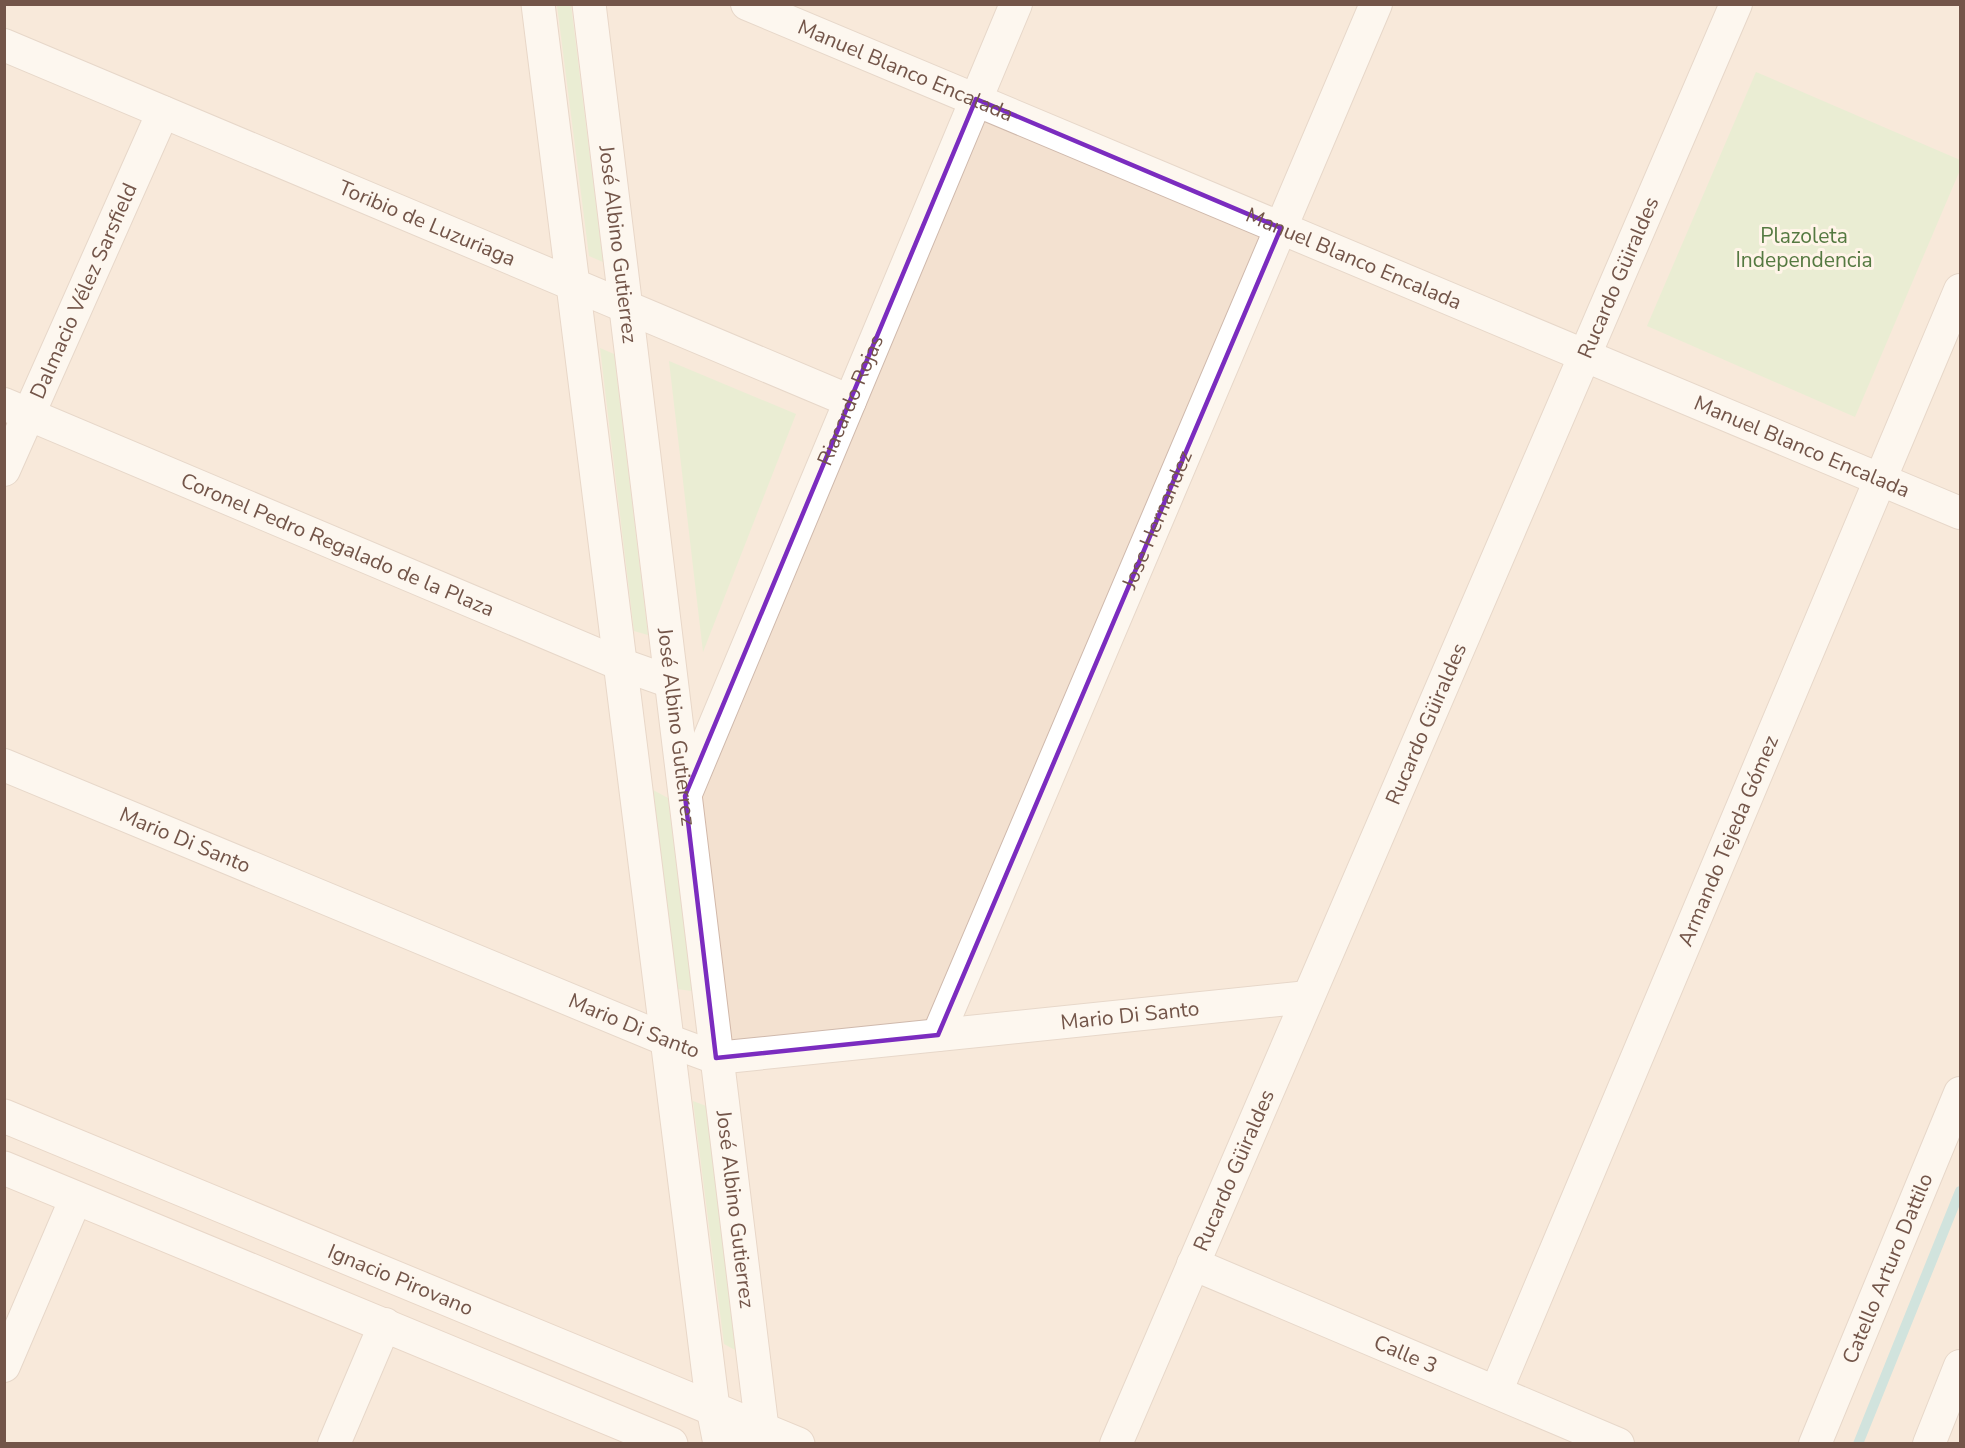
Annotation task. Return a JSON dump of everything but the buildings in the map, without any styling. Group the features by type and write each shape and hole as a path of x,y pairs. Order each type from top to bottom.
{"street":[{"path":"538,4 713,1408 720,1443"},
{"name":"José Albino Gutierrez","path":"589,4 716,1058 755,1436"},
{"name":"Manuel Blanco Encalada","path":"747,4 1586,354 1960,513"},
{"name":"Riacardo Rojas","path":"685,796 1016,4"},
{"name":"Jose Hernandez","path":"938,1035 1376,4"},
{"name":"Rucardo Güiraldes","path":"1116,1443 1736,4"},
{"name":"Toribio de Luzuriaga","path":"4,45 850,401"},
{"name":"Dalmacio Vélez Sarsfield","path":"4,470 16,409 163,112"},
{"name":"Armando Tejeda Gómez","path":"1496,1392 1960,290"},
{"name":"Coronel Pedro Regalado de la Plaza","path":"16,409 620,664 671,682"},
{"name":"Mario Di Santo","path":"4,765 667,1040 716,1058 1308,998"},
{"name":"Catello Arturo Dattilo","path":"1815,1443 1960,1092"},
{"name":"Ignacio Pirovano","path":"4,1116 713,1408 755,1436 798,1443"},
{"path":"4,1168 671,1443"},
{"path":"4,1366 76,1198"},
{"name":"Calle 3","path":"1193,1264 1618,1443"},
{"path":"334,1443 385,1324"},
{"path":"1929,1443 1960,1366"}],"highlighted area":[{"path":"976,99 1281,228 938,1035 716,1058 685,796"}],"shaded area":[{"path":"5,5 1960,5 1960,1443 5,1444"}],"green space":[{"path":"557,5 571,5 603,262 589,256"},
{"name":"Plazoleta Independencia","path":"1756,72 1960,160 1960,170 1855,417 1647,326"},
{"path":"600,348 614,354 648,635 634,631"},
{"path":"669,361 796,414 703,652"},
{"path":"653,790 668,798 692,991 677,989"},
{"path":"693,1101 706,1106 737,1351 724,1344"}],"waterway":[{"path":"1858,1444 1960,1191"}]}
